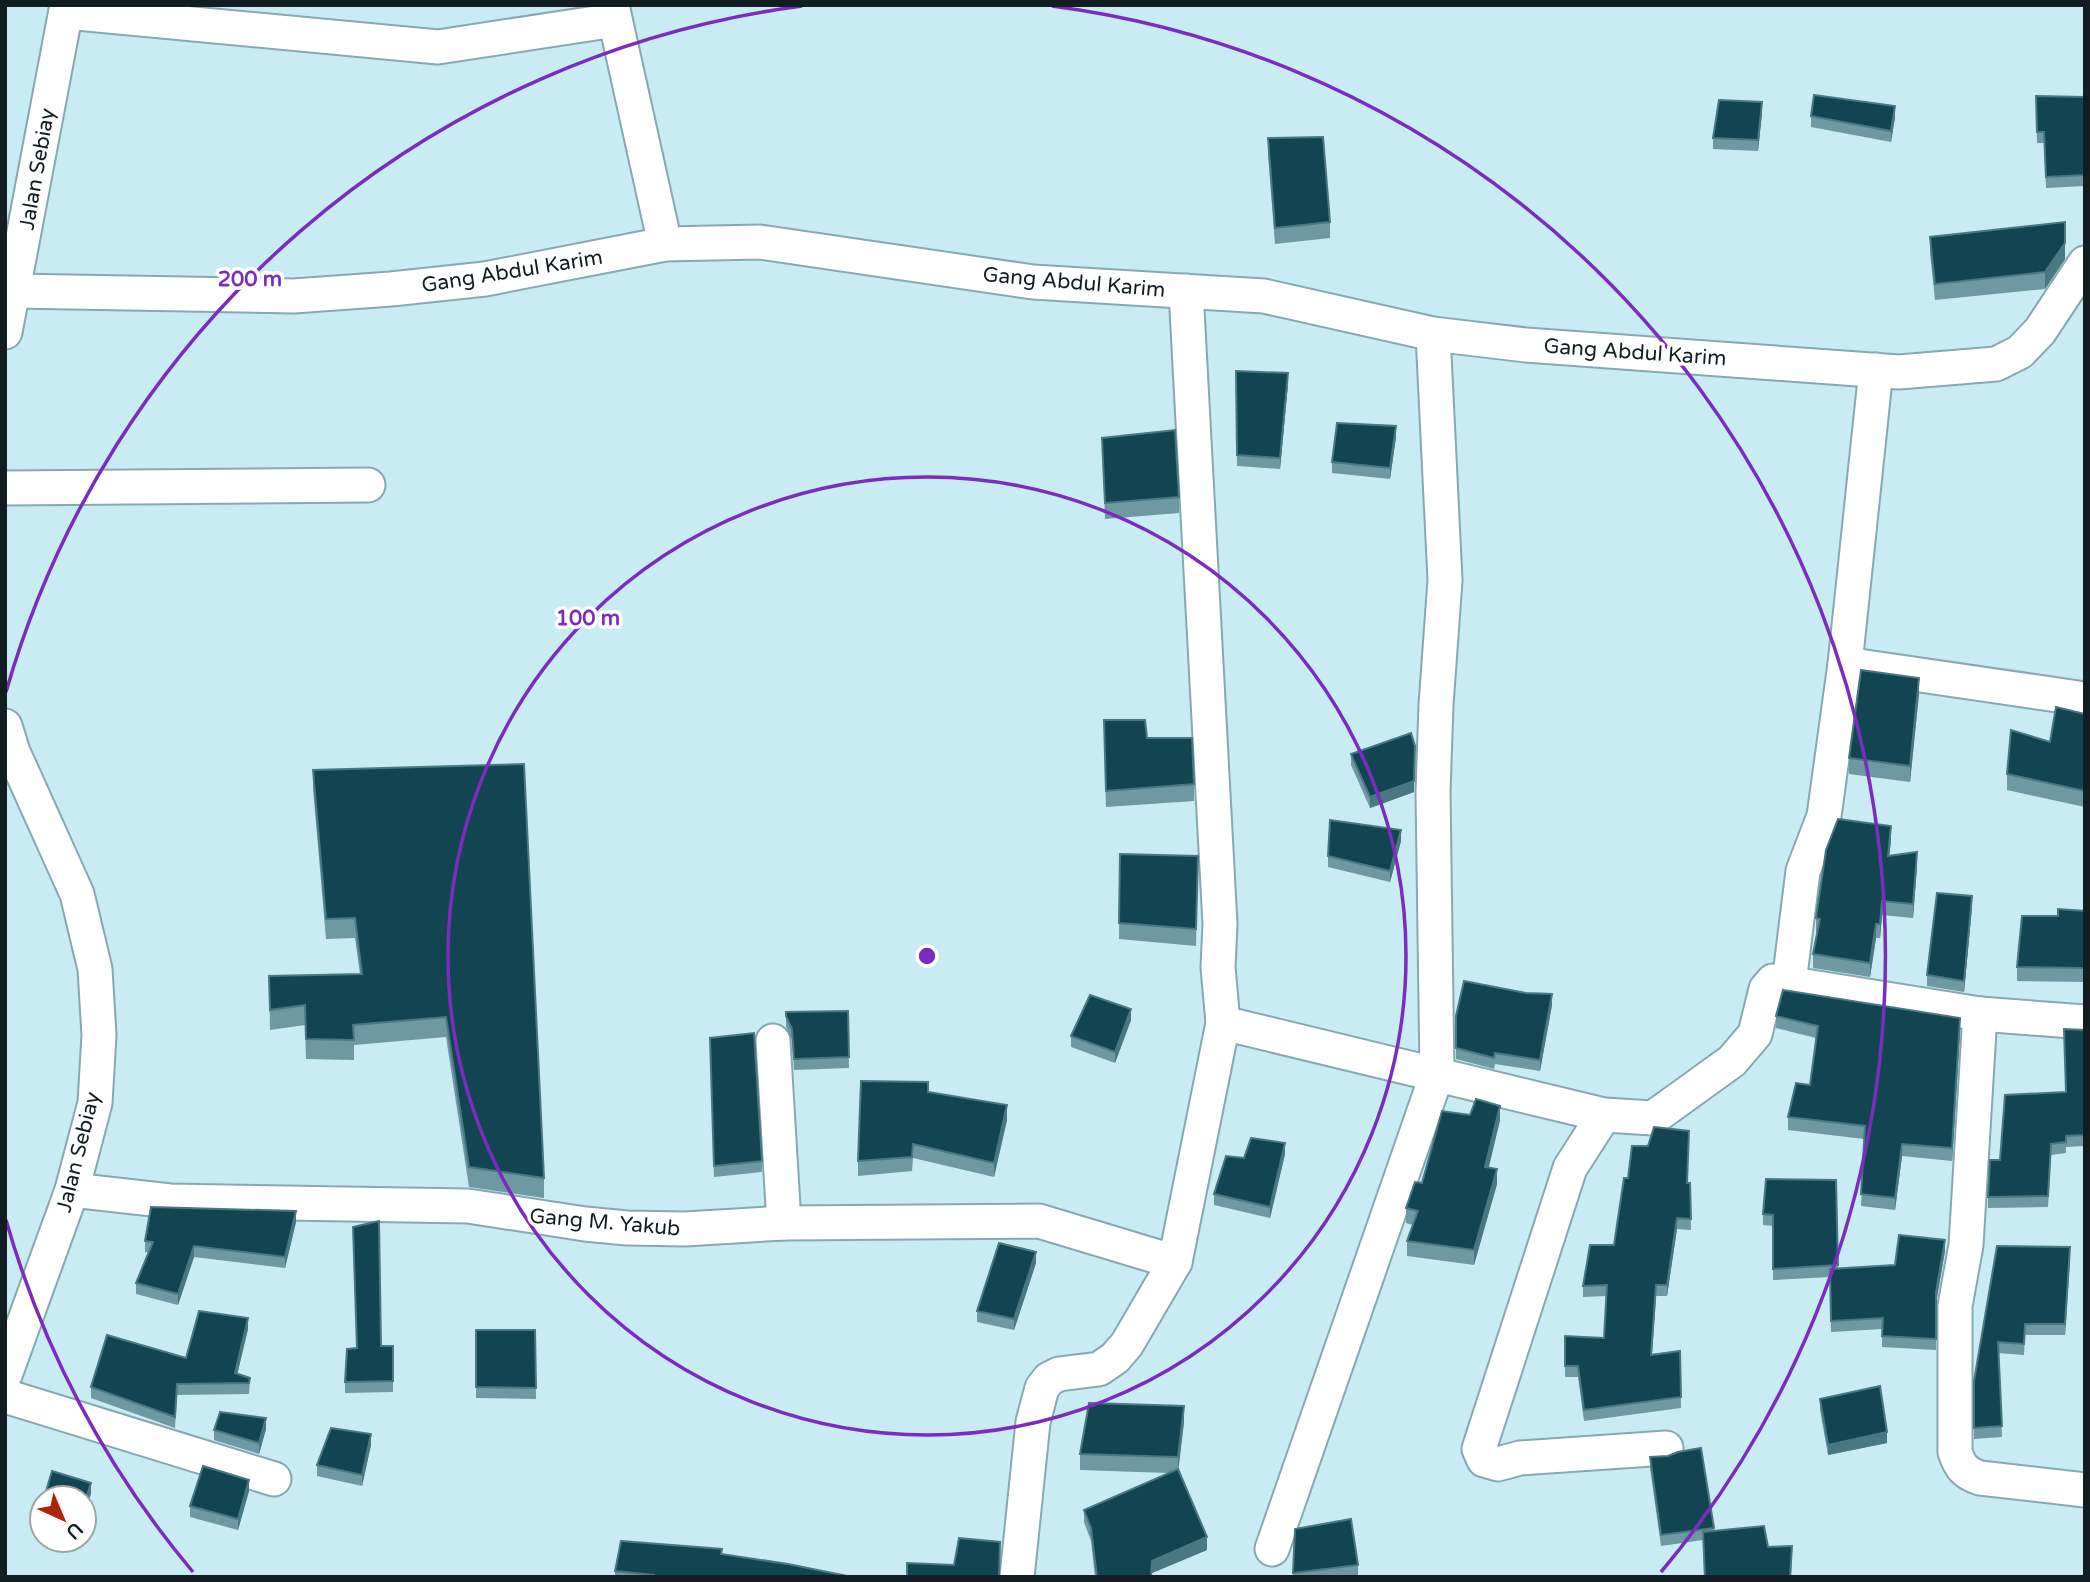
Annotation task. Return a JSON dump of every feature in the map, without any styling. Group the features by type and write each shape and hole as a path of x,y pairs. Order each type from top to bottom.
{"street":[{"path":"66,8 438,47 614,13 664,244"},
{"name":"Jalan Sebiay","path":"5,332 66,8"},
{"name":"Gang Abdul Karim","path":"14,291 294,296 485,279 664,244 760,242 1033,282 1264,296 1433,334 1526,345 1899,372 1996,364 2020,352 2040,331 2085,263"},
{"path":"1017,1577 1033,1422 1042,1388 1049,1379 1059,1374 1099,1369 1115,1358 1127,1344 1175,1262 1223,1023 1218,967 1220,924 1186,291"},
{"path":"1272,1549 1437,1074 1433,792 1445,580 1433,334"},
{"path":"1789,983 1803,871 1824,816 1845,664 1876,370"},
{"path":"5,488 368,485"},
{"path":"1845,664 2085,699"},
{"name":"Jalan Sebiay","path":"5,1375 72,1190 95,1103 99,1035 95,969 77,894 8,744"},
{"path":"1223,1023 1604,1115 1653,1118 1732,1061 1755,1034 1766,989 1773,981 1980,1014 2085,1022"},
{"path":"1980,1014 1966,1245 1955,1306 1955,1452 1959,1464 1968,1474 1980,1478 2085,1490"},
{"path":"773,1041 784,1223"},
{"path":"1604,1115 1570,1168 1479,1449 1484,1460 1498,1464 1520,1458 1666,1448"},
{"name":"Gang M. Yakub","path":"72,1190 170,1201 468,1206 628,1228 685,1229 784,1223 1039,1221 1175,1262"},
{"path":"5,1396 274,1479"}],"building":[{"path":"1814,95 1895,106 1891,131 1811,116"},
{"path":"2036,96 2085,97 2085,175 2046,177 2044,132 2037,132"},
{"path":"1719,100 1762,102 1758,140 1713,138"},
{"path":"1323,137 1330,222 1275,228 1268,138"},
{"path":"2065,222 2065,243 2045,272 1935,284 1930,237"},
{"path":"1236,371 1288,373 1280,458 1237,455"},
{"path":"1337,423 1396,426 1390,468 1332,462"},
{"path":"1175,430 1179,497 1105,503 1102,438"},
{"path":"1861,670 1919,678 1910,766 1849,758"},
{"path":"2056,707 2085,714 2085,791 2007,774 2011,730 2050,742"},
{"path":"1104,720 1145,720 1147,738 1192,738 1194,784 1106,791"},
{"path":"1411,733 1415,746 1414,781 1370,797 1351,754"},
{"path":"524,764 544,1178 469,1167 446,1017 353,1025 354,1040 306,1039 305,1005 270,1010 269,976 362,974 355,918 326,919 313,770"},
{"path":"1838,819 1891,826 1888,856 1917,852 1913,904 1882,901 1880,924 1876,924 1870,963 1813,954 1820,919 1816,918 1826,850"},
{"path":"1330,820 1401,830 1390,871 1328,856"},
{"path":"1120,854 1198,856 1196,929 1119,923"},
{"path":"1937,893 1972,896 1964,981 1927,975"},
{"path":"2058,909 2085,911 2085,968 2017,967 2022,916 2058,916"},
{"path":"1464,981 1526,993 1552,994 1540,1060 1495,1053 1494,1058 1456,1048 1456,1016"},
{"path":"1783,990 1960,1018 1952,1148 1902,1144 1895,1198 1861,1194 1865,1126 1788,1117 1796,1083 1810,1085 1818,1026 1776,1016"},
{"path":"1090,995 1131,1009 1115,1052 1071,1036"},
{"path":"848,1011 849,1057 794,1059 792,1029 786,1012"},
{"path":"2064,1029 2085,1030 2085,1135 2066,1136 2066,1142 2051,1144 2048,1196 1988,1197 1990,1160 2000,1160 2005,1095 2066,1092"},
{"path":"754,1033 762,1161 714,1166 710,1038"},
{"path":"861,1081 928,1082 928,1092 1007,1105 994,1163 913,1144 912,1157 858,1161"},
{"path":"1476,1099 1500,1106 1485,1167 1497,1169 1474,1250 1407,1241 1418,1211 1406,1208 1415,1182 1422,1183 1442,1111 1470,1115"},
{"path":"1654,1127 1689,1131 1687,1183 1690,1183 1691,1219 1677,1218 1667,1285 1656,1285 1651,1355 1680,1351 1681,1397 1584,1410 1578,1366 1565,1366 1565,1336 1604,1338 1607,1285 1583,1286 1590,1245 1614,1245 1624,1178 1628,1178 1632,1146 1648,1146"},
{"path":"1251,1138 1285,1143 1270,1207 1214,1194 1226,1156 1244,1158"},
{"path":"1766,1179 1836,1180 1838,1265 1773,1269 1773,1215 1763,1214"},
{"path":"151,1207 296,1211 285,1257 194,1246 178,1294 136,1283 153,1242 145,1241"},
{"path":"379,1221 381,1346 393,1346 393,1381 345,1382 347,1349 357,1348 353,1227"},
{"path":"1899,1235 1945,1240 1936,1292 1936,1339 1882,1336 1883,1318 1831,1321 1830,1269 1895,1265"},
{"path":"999,1243 1036,1252 1014,1319 977,1311"},
{"path":"1997,1246 2070,1247 2065,1324 2025,1324 2024,1344 1998,1342 2002,1426 1974,1428 1974,1381"},
{"path":"199,1311 248,1318 235,1373 250,1378 249,1383 177,1384 175,1417 91,1387 107,1335 186,1358"},
{"path":"476,1330 535,1330 536,1388 476,1387"},
{"path":"1880,1386 1887,1432 1828,1445 1820,1399"},
{"path":"1089,1403 1184,1406 1178,1457 1080,1454"},
{"path":"220,1412 266,1418 259,1443 214,1430"},
{"path":"331,1428 371,1434 362,1475 317,1465"},
{"path":"1701,1448 1714,1528 1661,1535 1650,1457 1668,1456"},
{"path":"203,1466 249,1480 238,1519 190,1506"},
{"path":"1178,1469 1207,1537 1152,1561 1151,1577 1097,1577 1091,1528 1084,1510"},
{"path":"52,1471 91,1483 91,1484 48,1484"},
{"path":"1351,1519 1358,1565 1293,1573 1295,1529"},
{"path":"1764,1526 1768,1547 1792,1546 1790,1577 1705,1577 1703,1532"},
{"path":"959,1538 1000,1542 999,1577 907,1577 907,1563 954,1565"},
{"path":"621,1541 722,1549 721,1554 852,1577 654,1577 615,1571"}]}
